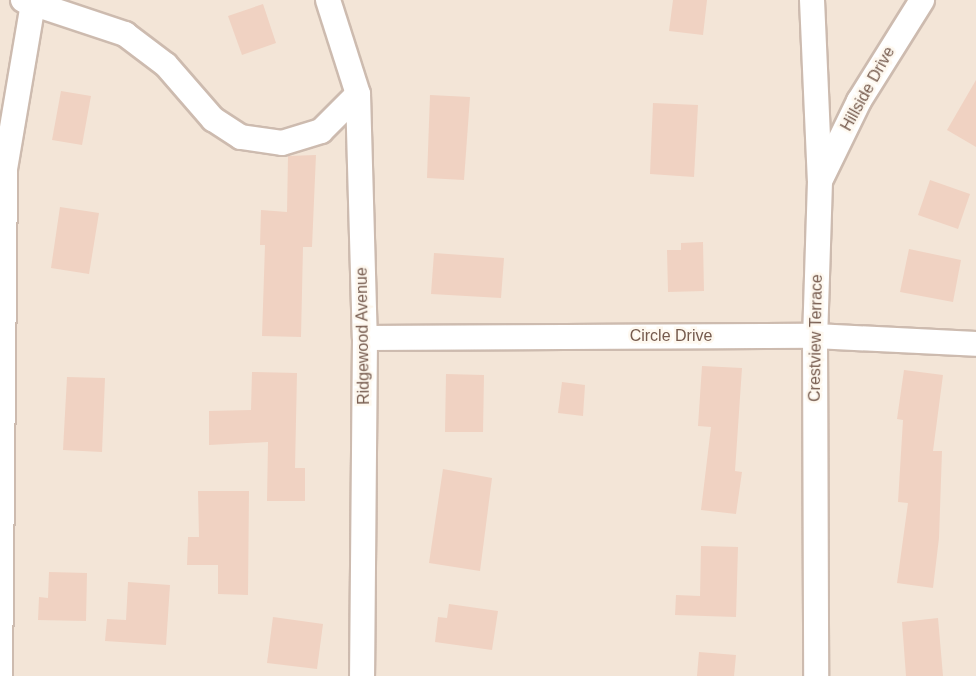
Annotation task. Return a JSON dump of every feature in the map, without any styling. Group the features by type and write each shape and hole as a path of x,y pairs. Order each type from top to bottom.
{"street":[{"name":"Ridgewood Avenue","path":"328,0 358,94 365,338 362,676"},
{"name":"Crestview Terrace","path":"812,0 820,181 815,336 816,676"},
{"name":"Hillside Drive","path":"820,181 859,101 922,0"},
{"path":"0,676 5,169 28,2 125,34 166,65 213,119 242,137 282,143 321,130 358,94"},
{"name":"Circle Drive","path":"365,338 815,336 976,344"}],"shaded area":[{"path":"0,0 976,0 976,676 0,676"}],"building":[{"path":"673,0 707,0 703,35 669,31"},
{"path":"263,4 276,43 242,55 228,16"},
{"path":"976,80 976,147 947,130"},
{"path":"61,91 91,96 82,145 52,140"},
{"path":"430,95 470,97 464,180 427,178"},
{"path":"653,103 698,105 694,177 650,174"},
{"path":"316,155 312,247 303,247 301,337 262,336 265,245 260,245 261,210 287,212 288,156"},
{"path":"930,180 970,194 958,229 918,215"},
{"path":"60,207 99,213 89,274 51,268"},
{"path":"703,242 704,291 668,292 667,250 681,250 681,243"},
{"path":"909,249 961,260 953,302 900,292"},
{"path":"434,253 504,258 501,298 431,294"},
{"path":"702,366 742,368 735,471 742,472 736,514 701,510 711,427 698,426"},
{"path":"904,370 943,375 933,451 942,451 939,538 933,588 897,583 908,503 898,502 903,420 897,419"},
{"path":"252,372 297,373 295,468 305,468 305,501 267,501 268,442 209,445 209,411 251,410"},
{"path":"446,374 484,375 483,432 445,432"},
{"path":"67,377 105,378 102,452 63,450"},
{"path":"562,382 585,385 583,416 558,413"},
{"path":"443,469 492,478 480,571 429,563"},
{"path":"198,491 249,491 248,595 218,594 218,565 187,565 188,537 199,537"},
{"path":"701,546 738,547 736,617 675,615 676,595 700,596"},
{"path":"49,572 87,573 86,621 38,620 39,597 48,598"},
{"path":"128,582 170,585 166,645 105,641 107,619 126,620"},
{"path":"449,604 498,611 492,650 435,642 438,617 447,618"},
{"path":"273,617 323,624 317,669 267,663"},
{"path":"938,618 943,676 906,676 902,622"},
{"path":"699,652 736,655 734,676 697,676"}]}
